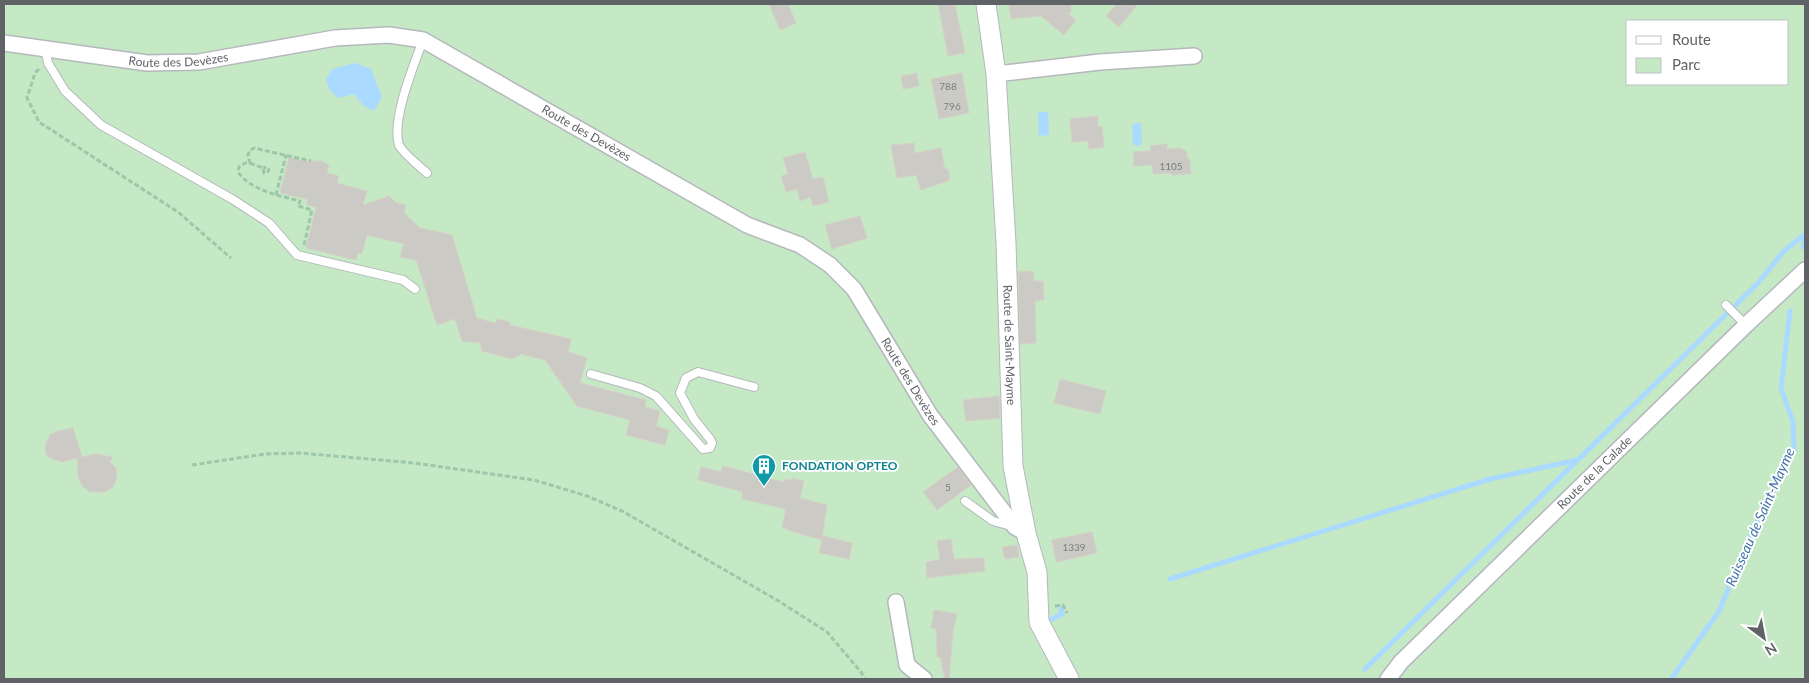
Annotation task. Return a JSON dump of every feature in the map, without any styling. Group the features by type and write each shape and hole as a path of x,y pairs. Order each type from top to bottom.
{"street":[{"name":"Route de Saint-Mayme","path":"986,4 996,74 1006,243 1013,466 1021,530 1036,572 1039,622 1049,649 1070,679"},
{"name":"Route des Devèzes","path":"4,43 47,56 147,63 199,62 335,38 389,34 423,40 747,225 800,245 830,265 854,289 930,415 1021,530"},
{"path":"996,74 1100,62 1194,56"},
{"name":"Route de la Calade","path":"1388,679 1401,662 1712,351 1746,325 1805,270"},
{"path":"896,602 907,665 924,679"}],"lane":[{"path":"423,40 412,70 397,125 400,147 427,173"},
{"path":"47,56 65,91 101,125 232,199 269,223 297,255 403,280 415,289"},
{"path":"1726,306 1746,325"},
{"path":"591,374 640,388 656,396 703,449 710,448 712,443 694,419 680,392 686,378 698,372 754,387"},
{"path":"965,501 993,521 1021,530"}],"path":[{"path":"47,56 35,72 27,98 38,122 178,212 232,258"},
{"path":"250,163 249,151 254,148 311,161"},
{"path":"276,195 286,155"},
{"path":"263,168 245,163 239,167 238,172 242,178 255,186 276,195 300,201 298,206 312,210 301,256"},
{"path":"192,465 265,454 300,453 414,463 534,480 586,496 622,511 777,600 827,632 865,679"},
{"path":"1052,606 1062,605 1067,613"}],"green space":[{"path":"4,4 1805,4 1805,679 4,679"}],"water":[{"path":"355,63 371,69 382,97 374,111 364,106 354,94 338,98 329,89 326,79 332,69"},
{"path":"1038,112 1048,112 1049,135 1039,136"},
{"path":"1141,123 1142,143 1139,147 1133,144 1132,124"}],"building":[{"path":"769,4 788,4 796,23 780,30"},
{"path":"938,4 955,4 965,53 948,56"},
{"path":"1009,4 1071,4 1071,13 1067,13 1076,20 1064,35 1041,16 1011,19"},
{"path":"1117,4 1138,4 1119,27 1106,16"},
{"path":"917,73 919,86 903,89 901,76"},
{"path":"962,73 969,113 939,119 931,79"},
{"path":"1098,116 1098,127 1102,126 1104,147 1089,149 1088,141 1072,142 1070,119"},
{"path":"914,143 915,153 941,148 945,169 948,169 950,180 921,190 916,175 897,178 891,145"},
{"path":"1167,144 1167,149 1181,148 1187,152 1187,159 1190,159 1191,174 1153,174 1152,165 1134,166 1133,152 1151,151 1150,146"},
{"path":"805,152 813,179 823,177 829,202 813,206 810,197 800,201 797,189 786,192 781,176 788,174 783,158"},
{"path":"289,157 304,161 322,161 329,165 327,173 339,176 337,183 367,191 363,205 389,196 395,202 406,205 404,213 420,228 452,235 477,318 495,323 497,319 510,322 510,325 571,339 568,352 587,358 580,383 646,400 645,407 660,411 656,426 669,430 665,445 626,435 630,420 577,406 545,360 521,354 512,359 482,351 480,343 462,341 455,319 437,325 416,260 400,257 404,244 367,235 362,254 358,253 356,260 306,248 316,207 307,205 307,199 280,193"},
{"path":"860,216 867,238 832,249 825,225"},
{"path":"1033,271 1034,281 1043,281 1044,300 1035,301 1036,343 1020,344 1018,272"},
{"path":"1060,379 1106,391 1100,414 1054,403"},
{"path":"999,396 1000,418 966,421 963,400"},
{"path":"73,428 82,457 62,462 50,458 46,454 45,446 50,435"},
{"path":"95,454 113,457 110,462 116,468 117,477 113,487 105,492 90,492 82,486 78,477 77,458"},
{"name":"FONDATION OPTEO","path":"723,466 784,482 786,479 792,480 792,478 804,481 800,498 827,505 822,540 782,527 786,509 742,499 743,492 698,480 701,467 721,472"},
{"path":"958,467 971,485 937,510 923,492"},
{"path":"1092,532 1097,553 1056,562 1052,540"},
{"path":"823,536 852,543 849,559 819,553"},
{"path":"951,539 954,559 984,558 985,571 927,578 926,562 940,560 937,541"},
{"path":"1017,545 1019,557 1005,559 1002,547"},
{"path":"934,610 957,614 953,632 949,679 945,679 940,657 937,657 936,629 931,628"}],"waterway":[{"path":"1365,669 1758,283 1784,251 1805,234"},
{"name":"Ruisseau de Saint-Mayme","path":"1803,247 1805,236"},
{"name":"Ruisseau de Saint-Mayme","path":"1671,679 1718,613 1753,531 1794,450 1793,422 1781,388 1790,311"},
{"path":"1170,579 1490,479 1577,460"},
{"path":"1048,621 1062,614 1061,608"}],"place":[{"name":"FONDATION OPTEO","path":"764,487"}]}
